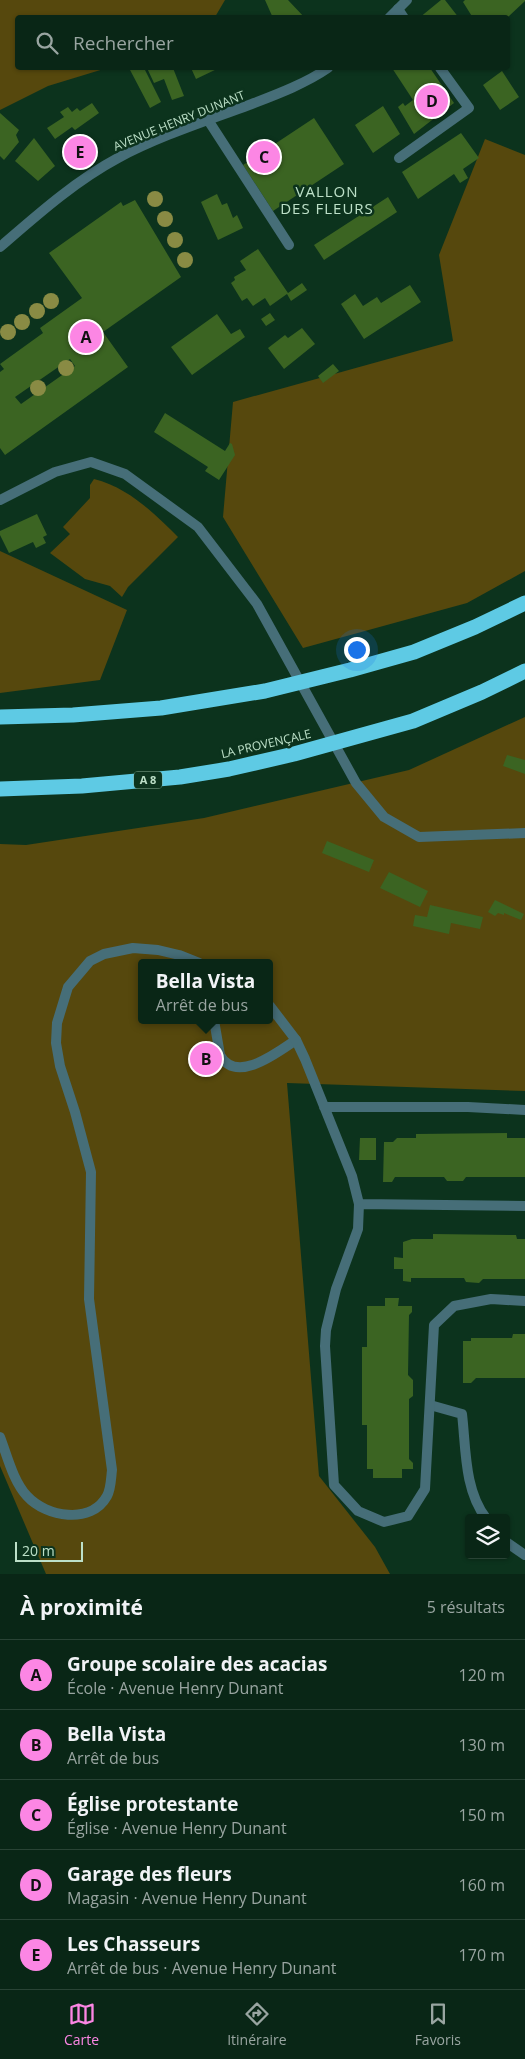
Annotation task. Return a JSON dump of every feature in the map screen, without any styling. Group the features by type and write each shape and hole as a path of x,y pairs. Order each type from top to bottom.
{"highway":[{"path":"0,717 72,715 161,708 265,690 350,670 414,652 475,627 525,603"},
{"name":"LA PROVENÇALE","path":"0,789 82,786 180,777 229,769 294,754 413,721 482,692 525,671"}],"street":[{"path":"401,13 407,0"},
{"name":"AVENUE HENRY DUNANT","path":"0,247 81,181 111,162 208,120 279,94 324,70"},
{"path":"398,158 468,108 441,70"},
{"path":"208,120 288,245"},
{"path":"0,500 55,472 91,462 124,474 198,528 256,604 356,783 384,817 419,837 525,832"},
{"path":"0,1437 19,1486 27,1497 39,1506 64,1514 88,1513 97,1508 108,1494 112,1470 89,1298 91,1172 60,1066 56,1043 57,1023 68,987 90,961 104,954 133,948 158,950 190,959"},
{"path":"273,1010 296,1040 305,1059 352,1176 359,1204 358,1229 336,1289 326,1330 325,1346 334,1485 358,1511 384,1522 408,1516 425,1489 434,1324 454,1306 491,1299 525,1301"},
{"path":"215,1024 220,1055 225,1063 231,1065 254,1066 296,1040"},
{"path":"324,1107 468,1107 525,1110"},
{"path":"359,1204 525,1206"},
{"path":"430,1405 462,1414 470,1482 483,1514"},
{"path":"510,1545 525,1555"}],"shaded area":[{"path":"0,0 225,0 216,15 15,15 15,70 100,70 48,86 0,110"},
{"path":"485,139 525,155 525,571 467,603 303,648 223,517 233,402 453,341 439,255"},
{"path":"94,479 119,488 130,495 150,510 178,537 128,587 122,597 110,586 85,579 50,553 70,534 63,527 90,498 90,485"},
{"path":"0,551 127,610 100,680 0,693"},
{"path":"525,717 525,1091 287,1083 319,1476 375,1547 390,1574 46,1574 0,1466 0,844 26,845 204,818 409,770"}],"building":[{"path":"265,0 288,0 302,15 272,15"},
{"path":"441,0 445,0 457,15 423,15"},
{"path":"465,0 525,0 510,15 471,15 463,2"},
{"path":"130,70 145,70 161,102 150,108"},
{"path":"148,70 174,70 184,96 172,100 164,79 154,83"},
{"path":"192,70 215,70 196,79"},
{"path":"393,70 431,70 454,103 414,134 398,107 403,103 405,106 413,100"},
{"path":"502,71 519,97 500,110 483,85"},
{"path":"92,103 99,113 75,130 72,127 55,139 47,128 64,117 60,112 68,107 72,112 77,108 80,111"},
{"path":"383,106 400,134 373,153 355,125"},
{"path":"0,113 19,130 16,135 19,142 4,160 0,156"},
{"path":"314,118 344,164 273,211 243,165"},
{"path":"461,133 479,158 463,169 468,178 460,183 454,174 418,199 402,172"},
{"path":"34,138 55,166 38,181 15,161"},
{"path":"217,194 222,205 227,203 233,218 237,215 243,228 218,240 201,202"},
{"path":"388,197 397,212 324,260 314,245"},
{"path":"135,200 181,277 103,332 128,367 5,455 0,448 0,372 4,369 0,364 43,333 40,328 82,298 49,253 121,202 123,206","holes":["70,359 75,366 21,404 15,397"]},
{"path":"258,249 288,293 302,283 307,290 291,301 287,294 270,306 265,298 253,306 247,298 242,301 231,283 235,280 234,277 246,270 240,261"},
{"path":"410,285 421,302 364,339 341,304 355,294 363,306 377,297 381,303"},
{"path":"270,313 275,320 266,326 261,319"},
{"path":"217,314 231,334 240,329 245,337 192,375 171,347"},
{"path":"302,328 315,344 284,369 268,348 285,335 288,338"},
{"path":"333,364 339,371 323,383 318,376"},
{"path":"165,413 225,451 230,443 232,444 235,455 219,480 205,471 208,467 154,432"},
{"path":"37,514 47,535 43,537 46,543 36,548 33,542 9,553 0,535 0,531"},
{"path":"507,755 525,760 525,774 503,766"},
{"path":"327,841 374,860 369,872 322,853"},
{"path":"389,872 428,891 420,907 380,888"},
{"path":"495,900 524,914 521,920 504,913 504,915 498,913 495,916 488,912"},
{"path":"430,905 483,917 480,929 451,923 449,934 413,926 415,915 427,917"},
{"path":"507,1133 507,1138 525,1138 525,1177 466,1177 463,1181 447,1181 444,1177 395,1177 392,1182 383,1182 384,1142 393,1142 397,1138 416,1138 416,1134"},
{"path":"360,1138 376,1138 376,1160 359,1160"},
{"path":"433,1234 516,1235 517,1239 525,1239 525,1279 483,1279 479,1283 466,1282 464,1278 411,1278 411,1282 403,1281 403,1269 394,1269 394,1257 403,1258 403,1242 412,1239 433,1239"},
{"path":"385,1298 399,1298 398,1306 412,1306 412,1312 409,1315 408,1375 413,1380 413,1396 409,1399 409,1459 413,1463 413,1469 402,1469 402,1478 373,1478 373,1469 367,1469 367,1425 362,1425 362,1347 367,1347 367,1306 385,1306"},
{"path":"513,1334 525,1334 525,1378 476,1378 471,1383 463,1383 463,1341 471,1341 471,1338 512,1338"}],"place":[{"name":"Garage des fleurs","path":"432,101"},
{"name":"Les Chasseurs","path":"80,152"},
{"name":"Église protestante","path":"264,157"},
{"name":"Groupe scolaire des acacias","path":"86,337"},
{"name":"Bella Vista","path":"206,1059"}],"district":[{"name":"VALLON DES FLEURS","path":"327,200"}]}
